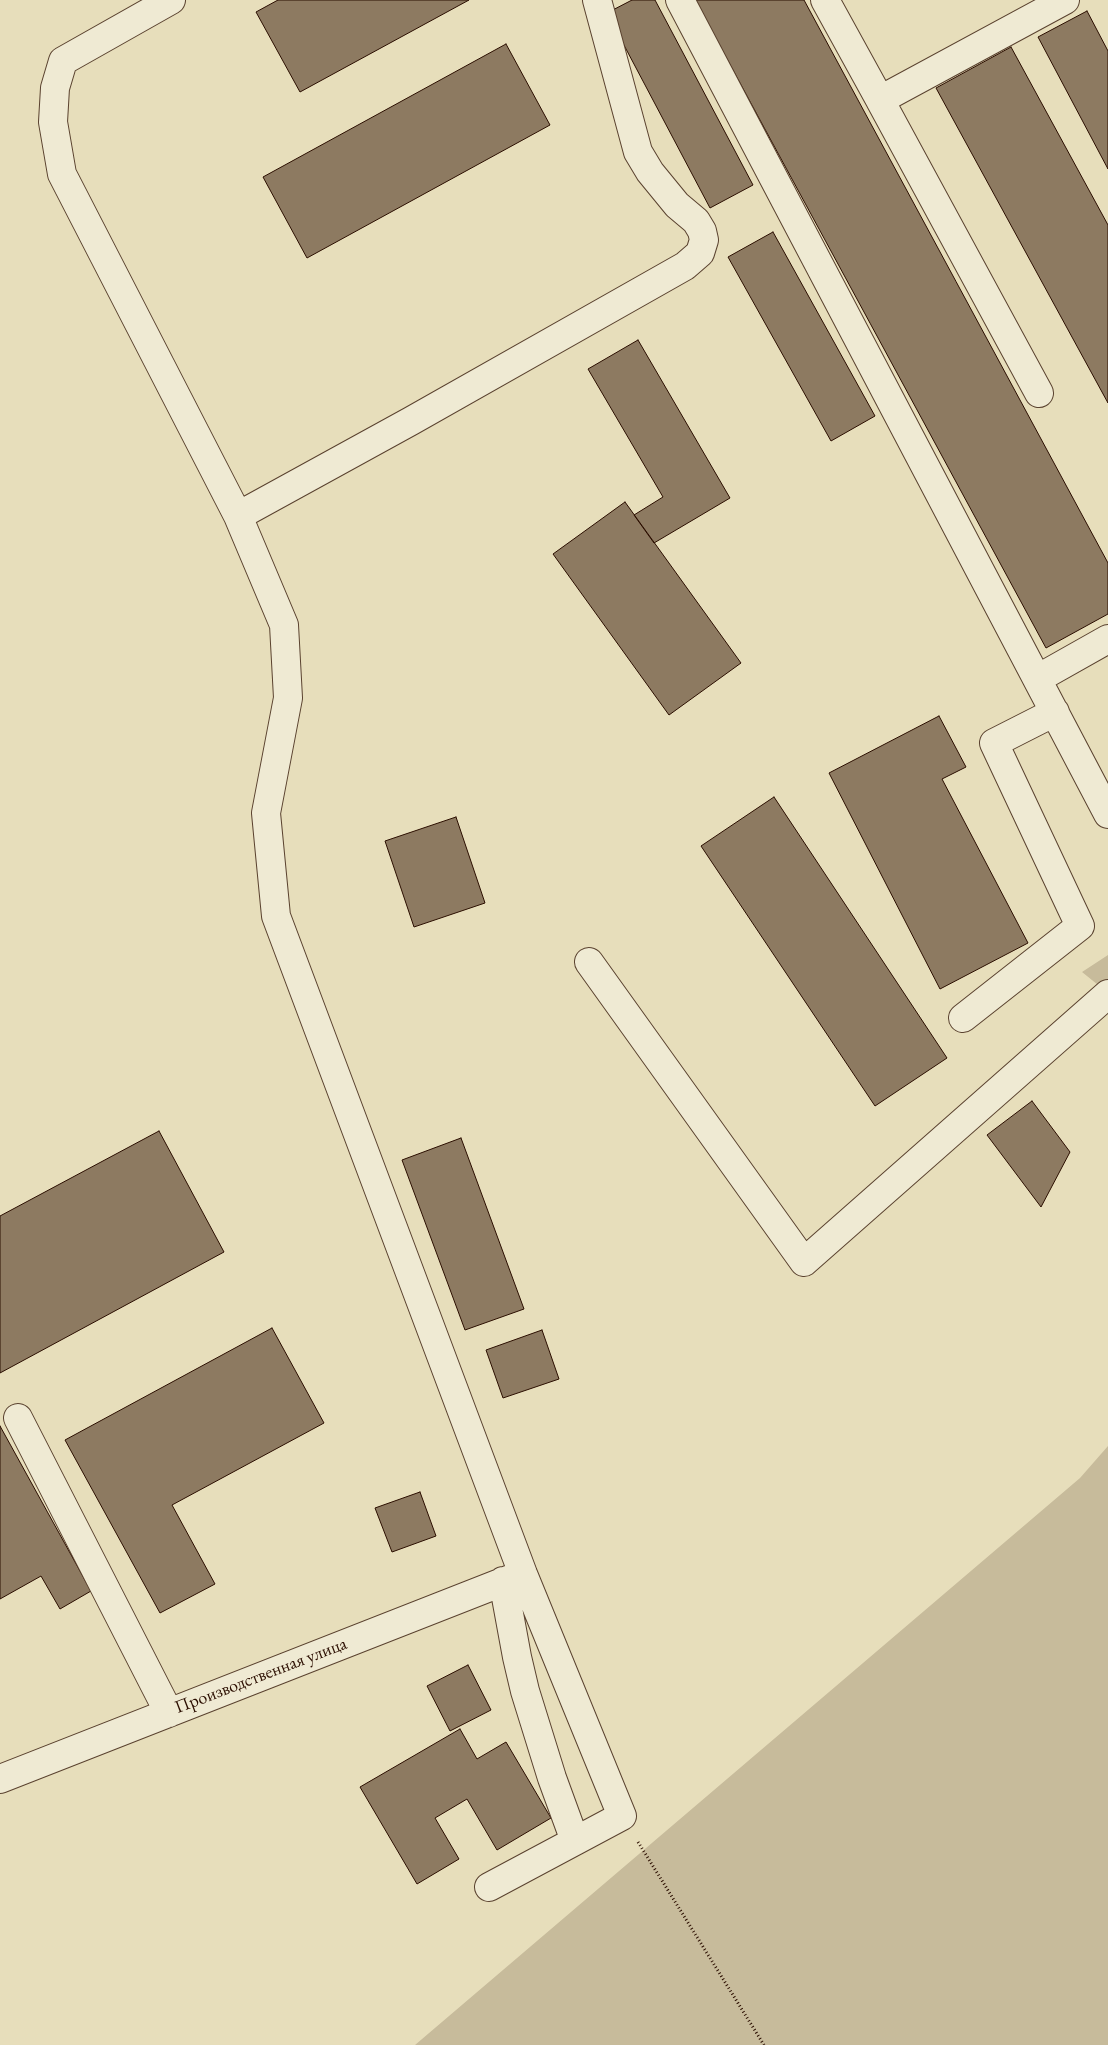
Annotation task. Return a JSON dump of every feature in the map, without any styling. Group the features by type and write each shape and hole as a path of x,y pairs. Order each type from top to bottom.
{"lane":[{"path":"171,0 63,61 55,88 53,122 62,174 238,516 284,625 288,698 266,813 276,916 513,1577 622,1816 489,1887"},
{"path":"238,516 411,421 685,266 700,253 704,240 702,231 696,221 677,205 650,172 638,152 597,0"},
{"path":"680,0 1108,814"},
{"path":"825,0 1039,393"},
{"path":"880,100 1064,0"},
{"path":"1037,679 1108,639"},
{"path":"963,1018 1080,926 994,743 1055,712"},
{"path":"589,962 804,1262 1108,994"},
{"path":"18,1418 169,1712"},
{"path":"513,1577 517,1657 525,1691 552,1778 575,1841"},
{"name":"Производственная улица","path":"0,1779 513,1577"}],"path":[{"path":"622,1816 764,2045"}],"shaded area":[{"path":"1108,955 1108,993 1082,972"},
{"path":"1108,1446 1108,2045 415,2045 1080,1478"}],"building":[{"path":"278,0 469,0 300,92 256,12"},
{"path":"632,0 655,0 753,185 710,208 607,13"},
{"path":"695,0 804,0 1108,563 1108,614 1046,648"},
{"path":"1087,11 1108,51 1108,169 1038,37"},
{"path":"506,44 550,125 307,258 263,177"},
{"path":"1011,47 1108,225 1108,403 936,88"},
{"path":"773,232 875,416 831,441 728,257"},
{"path":"638,340 730,498 654,543 634,515 663,497 588,369"},
{"path":"625,502 741,663 669,715 553,554"},
{"path":"939,716 966,767 942,779 1028,943 940,989 829,773"},
{"path":"774,797 947,1058 875,1106 701,846"},
{"path":"456,817 485,903 414,927 385,841"},
{"path":"1032,1101 1070,1152 1041,1207 987,1135"},
{"path":"159,1131 224,1252 0,1373 0,1216"},
{"path":"461,1138 524,1309 465,1330 402,1160"},
{"path":"272,1328 324,1423 172,1505 215,1584 160,1613 65,1440"},
{"path":"542,1330 559,1379 503,1398 486,1350"},
{"path":"0,1426 91,1591 60,1609 41,1576 0,1599"},
{"path":"420,1492 436,1536 392,1552 375,1508"},
{"path":"468,1665 491,1710 450,1731 427,1686"},
{"path":"460,1729 477,1759 506,1742 551,1818 497,1850 467,1799 435,1818 459,1859 417,1884 360,1787"}]}
